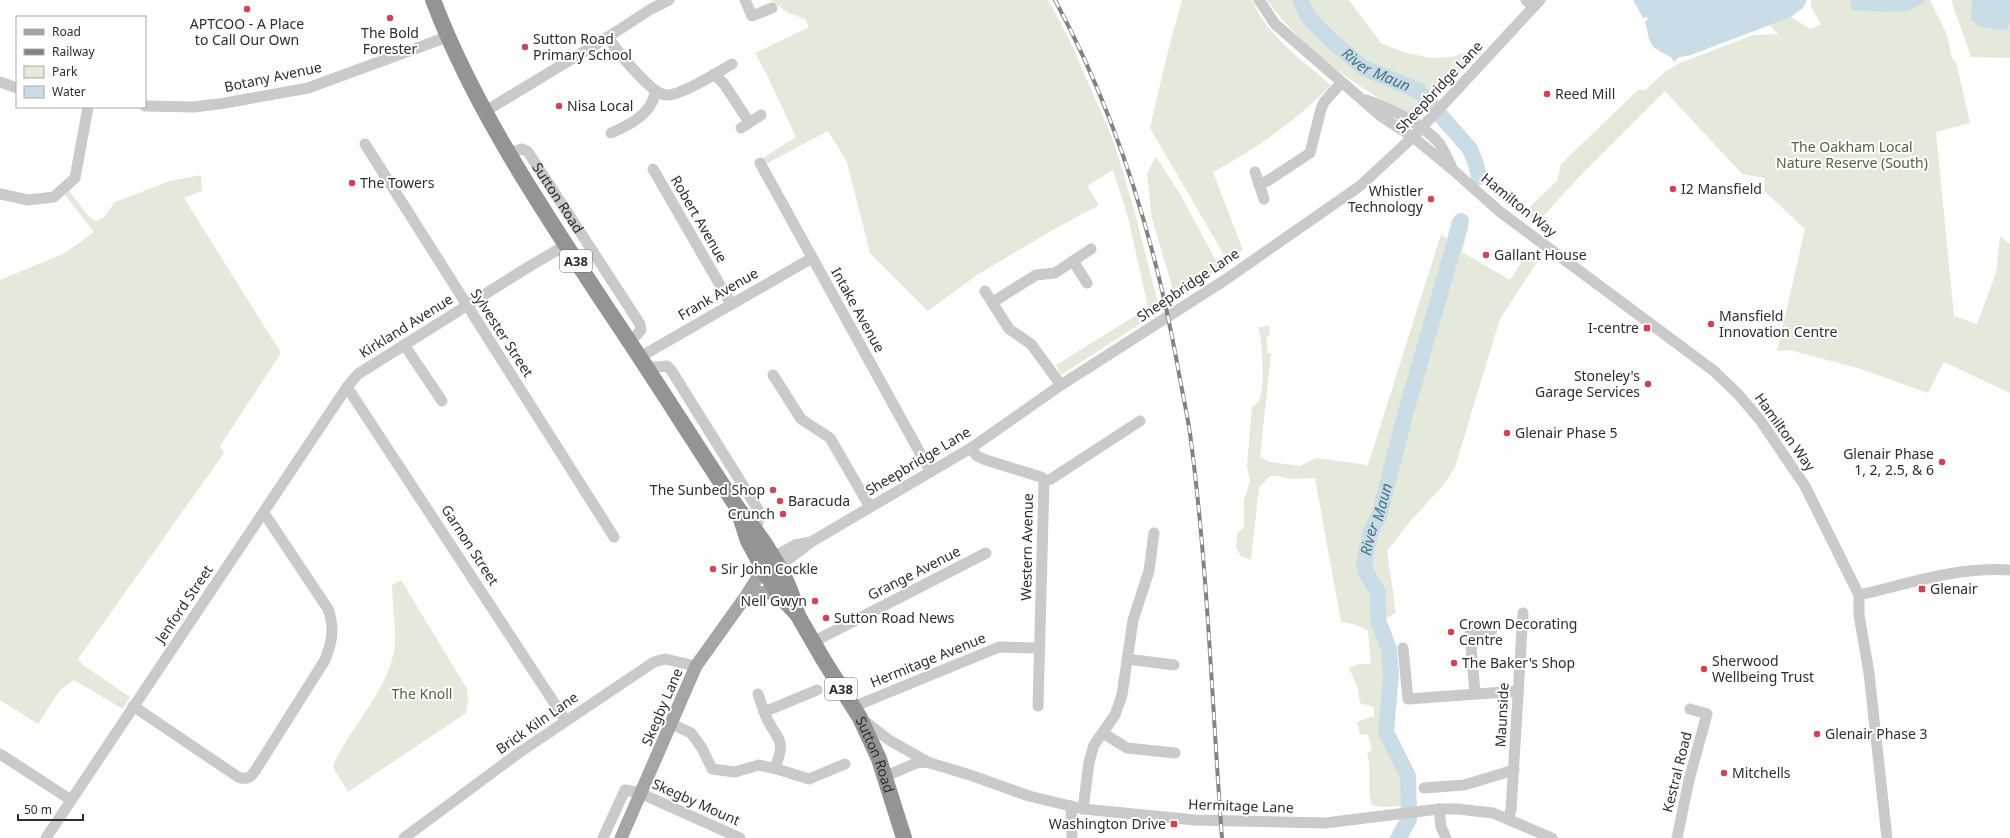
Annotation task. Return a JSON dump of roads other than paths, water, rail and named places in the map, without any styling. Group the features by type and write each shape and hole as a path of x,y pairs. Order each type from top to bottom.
{"highway":[{"name":"Sutton Road","path":"433,0 447,37 484,112 508,153 738,510 751,532 780,596 797,614 857,712 872,742 904,838"},
{"name":"Sutton Road","path":"767,568 795,600 797,614"}],"main road":[{"name":"Skegby Lane","path":"621,838 696,666 767,568"},
{"path":"746,596 764,592 780,596"}],"street":[{"path":"484,112 608,37 651,9 669,0"},
{"path":"746,0 752,16 772,8"},
{"path":"1259,0 1275,24 1341,83 1362,98"},
{"name":"Sheepbridge Lane","path":"767,568 795,545 811,542 971,448 1061,385 1212,288 1360,186 1432,118 1533,2"},
{"name":"Botany Avenue","path":"146,106 194,107 308,88 447,37"},
{"path":"608,37 618,52 656,91 665,95 677,94 732,64"},
{"path":"714,74 724,84 745,125 761,115"},
{"path":"0,82 16,88"},
{"path":"1259,184 1269,180 1310,153 1324,102 1341,83"},
{"path":"611,132 627,131 648,111 655,99 656,91"},
{"name":"Hamilton Way","path":"1362,98 1391,109 1421,129 1439,144 1453,170"},
{"name":"Hamilton Way","path":"1362,98 1382,117 1413,137 1499,211 1714,371 1739,395 1760,420 1806,486 1859,595 1858,615 1869,673 1887,838"},
{"path":"0,194 28,200 54,197 75,178 88,108"},
{"name":"Sylvester Street","path":"365,144 614,537"},
{"name":"Sutton Road","path":"508,153 522,149 528,152 640,324 641,330 630,342"},
{"name":"Intake Avenue","path":"760,163 930,471"},
{"name":"Robert Avenue","path":"653,170 730,304"},
{"path":"1255,172 1264,199"},
{"name":"Kirkland Avenue","path":"348,387 358,374 566,245"},
{"path":"993,302 1036,275 1055,273 1091,249"},
{"name":"Frank Avenue","path":"643,362 730,304 812,258"},
{"path":"1073,261 1087,283"},
{"path":"985,291 1009,329 1031,344 1061,385"},
{"path":"405,346 442,401"},
{"path":"643,362 667,366 671,370 759,511 760,518 751,532"},
{"path":"773,375 801,419 830,438 870,507"},
{"name":"Jenford Street","path":"46,838 348,387"},
{"name":"Garnon Street","path":"348,387 566,721"},
{"path":"1044,481 1051,479 1140,421"},
{"name":"Western Avenue","path":"971,448 977,456 1041,477 1044,481 1038,706"},
{"path":"133,706 238,777 243,779 250,777 255,771 325,660 330,647 333,631 332,619 328,609 264,513"},
{"path":"1083,809 1089,762 1094,745 1115,715 1122,695 1133,620 1149,571 1154,533"},
{"name":"Grange Avenue","path":"814,642 986,553"},
{"path":"1859,595 1956,573 1991,568 2010,570"},
{"name":"Maunside","path":"1508,818 1511,810 1514,770 1523,613"},
{"path":"1475,694 1470,633 1492,630"},
{"name":"Hermitage Avenue","path":"857,712 999,647 1040,648"},
{"path":"1402,648 1408,699 1518,691"},
{"name":"Brick Kiln Lane","path":"404,838 507,762 659,659 671,660 696,666"},
{"path":"1127,659 1174,665"},
{"path":"764,712 817,690"},
{"path":"758,694 764,712 771,726 778,735 781,745 775,768"},
{"name":"Kestral Road","path":"1677,838 1689,780 1707,714 1690,709"},
{"name":"Hermitage Lane","path":"857,712 889,740 930,763"},
{"path":"672,724 691,733 702,748 712,768 735,772 759,765 775,768 809,780 845,764"},
{"path":"1103,733 1127,748 1175,753"},
{"path":"0,754 71,800"},
{"name":"Hermitage Lane","path":"884,777 914,764 922,762 930,763 970,775 1029,796 1083,809 1195,820 1325,823 1409,812 1458,809 1486,812 1508,818 1552,838"},
{"path":"1424,788 1464,785 1514,770"},
{"path":"603,838 625,790 640,793"},
{"name":"Skegby Mount","path":"640,793 733,837"},
{"path":"1071,806 1072,838"},
{"path":"1439,809 1442,827 1446,838"}],"water":[{"path":"1633,0 1807,0 1803,8 1791,17 1688,56 1679,57 1674,62 1671,57 1658,51 1651,44 1645,22 1648,19 1646,17 1643,18"},
{"path":"1851,0 1924,0 1924,2 1908,11 1881,12 1851,10"},
{"path":"1972,0 2010,0 2010,23 2006,30 1983,27 1971,20"}],"waterway":[{"name":"River Maun","path":"1300,0 1309,18 1332,41 1364,68 1419,91 1470,149 1479,177"},
{"name":"River Maun","path":"1399,838 1409,819 1408,776 1386,732 1391,675 1389,649 1378,620 1378,593 1366,572 1364,562 1371,531 1379,516 1405,415 1461,221"}],"railway":[{"path":"1055,0 1097,88 1115,133 1145,226 1169,320 1188,422 1197,490 1206,589 1222,838"}],"place":[{"name":"APTCOO - A Place to Call Our Own","path":"247,9"},
{"name":"The Bold Forester","path":"390,18"},
{"name":"Sutton Road Primary School","path":"525,47"},
{"name":"Reed Mill","path":"1547,94"},
{"name":"Nisa Local","path":"559,106"},
{"name":"The Towers","path":"352,183"},
{"name":"I2 Mansfield","path":"1673,189"},
{"name":"Whistler Technology","path":"1431,199"},
{"name":"Gallant House","path":"1486,255"},
{"name":"Mansfield Innovation Centre","path":"1711,324"},
{"name":"I-centre","path":"1647,328"},
{"name":"Stoneley's Garage Services","path":"1648,384"},
{"name":"Glenair Phase 5","path":"1507,433"},
{"name":"Glenair Phase 1, 2, 2.5, & 6","path":"1942,462"},
{"name":"The Sunbed Shop","path":"773,490"},
{"name":"Baracuda","path":"780,501"},
{"name":"Crunch","path":"783,514"},
{"name":"Sir John Cockle","path":"713,569"},
{"name":"Glenair","path":"1922,589"},
{"name":"Nell Gwyn","path":"815,601"},
{"name":"Sutton Road News","path":"826,618"},
{"name":"Crown Decorating Centre","path":"1451,632"},
{"name":"The Baker's Shop","path":"1454,663"},
{"name":"Sherwood Wellbeing Trust","path":"1704,669"},
{"name":"Glenair Phase 3","path":"1817,734"},
{"name":"Mitchells","path":"1724,773"},
{"name":"Washington Drive","path":"1174,824"}],"park label":[{"name":"The Oakham Local Nature Reserve (South)","path":"1852,156"},
{"name":"The Knoll","path":"422,694"}]}
